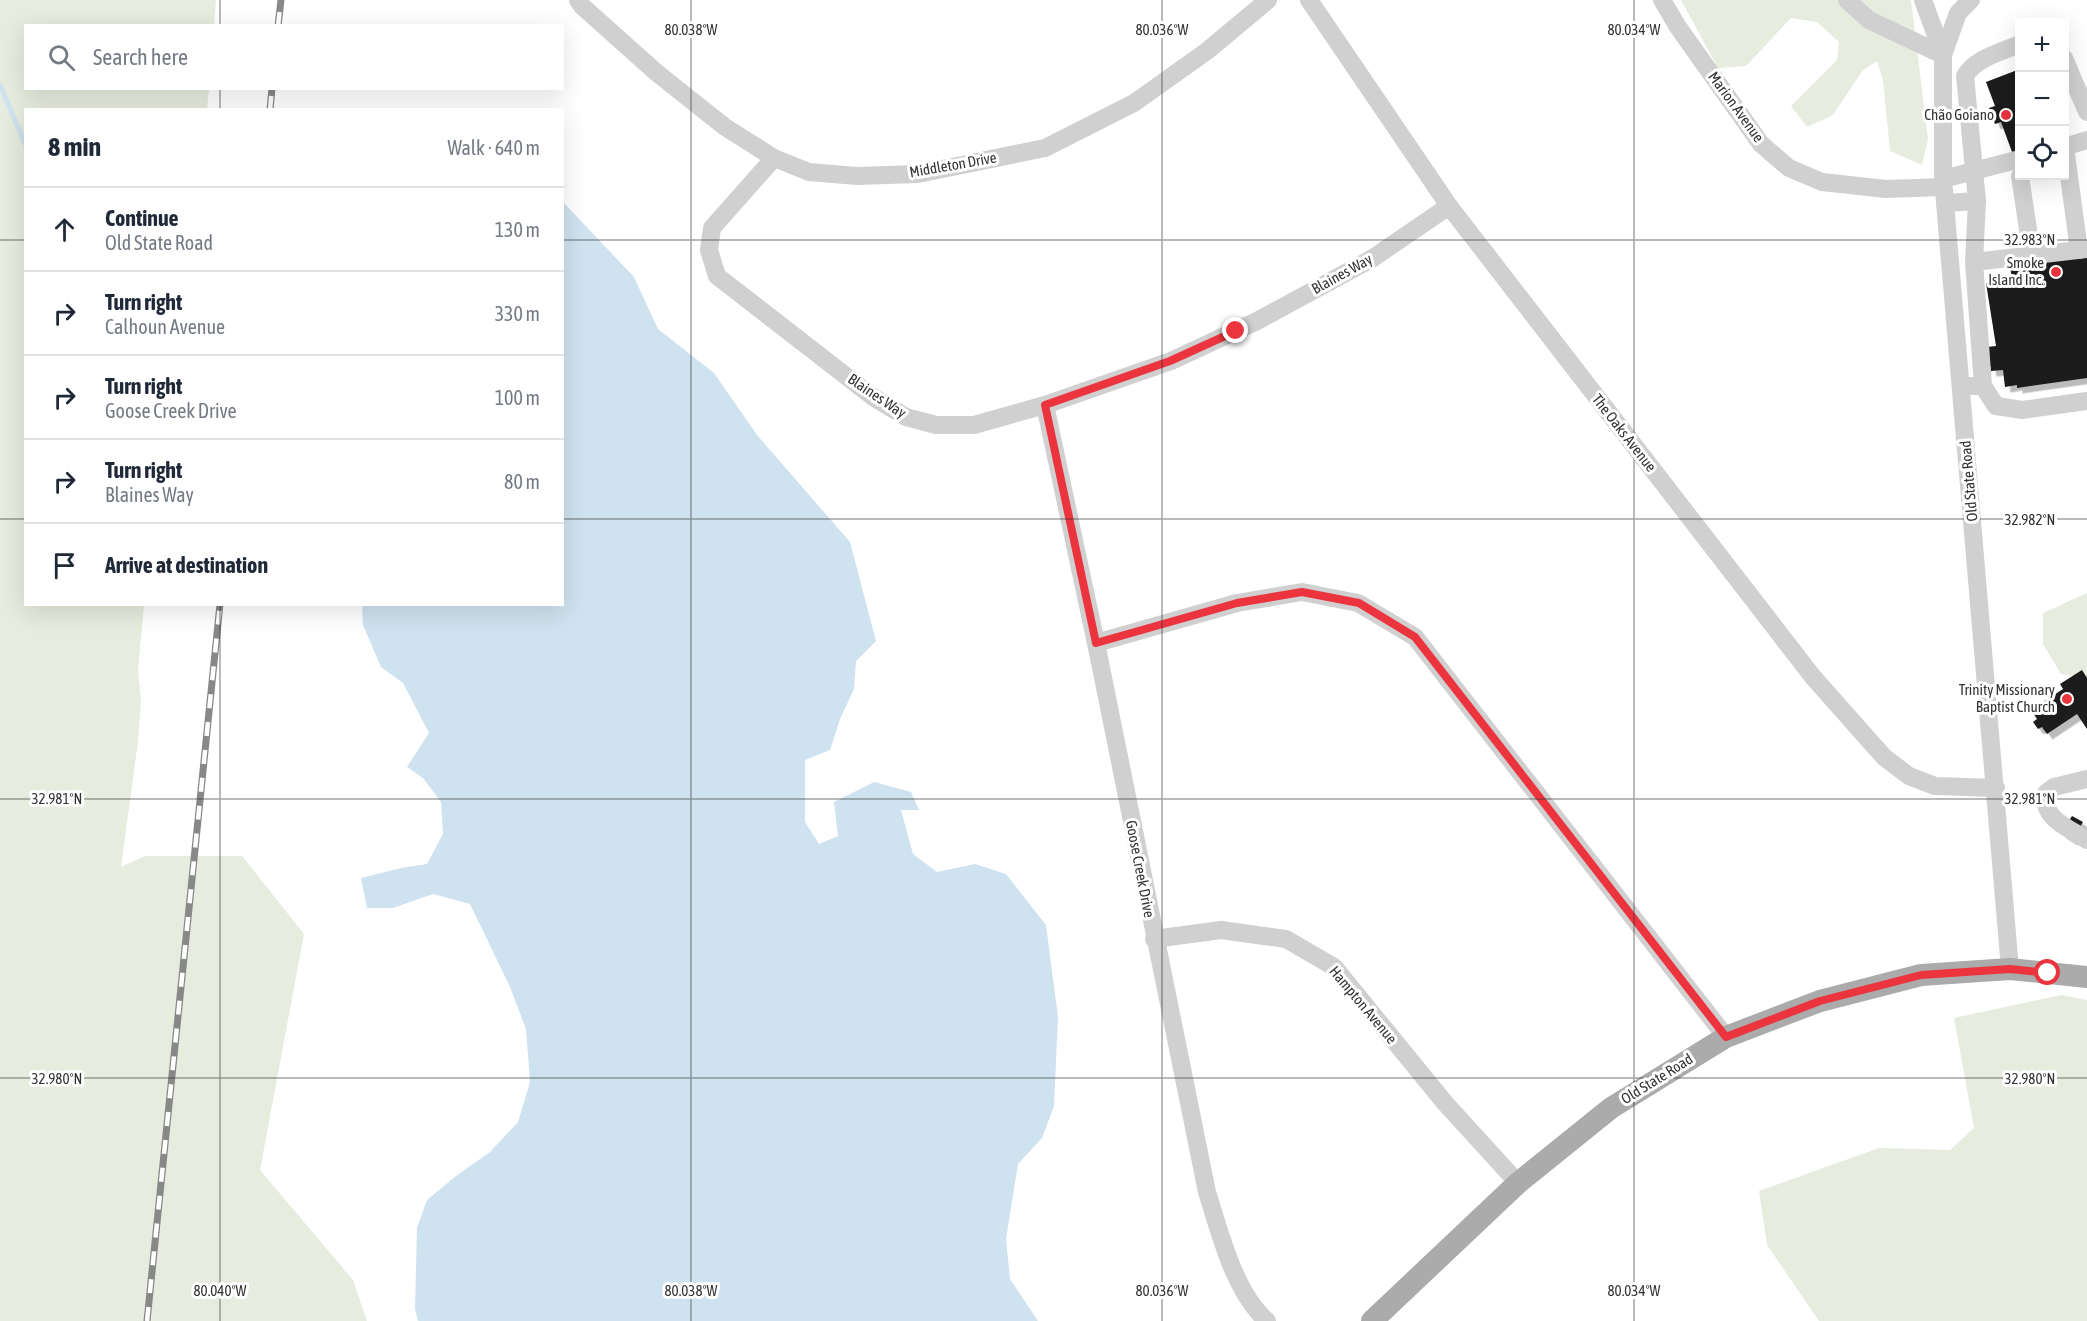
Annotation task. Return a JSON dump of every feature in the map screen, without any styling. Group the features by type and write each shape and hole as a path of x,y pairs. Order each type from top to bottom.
{"main road":[{"name":"Old State Road","path":"1372,1321 1518,1183 1611,1108 1726,1037 1820,1001 1921,975 2010,969 2087,977"}],"street":[{"name":"Middleton Drive","path":"578,0 657,73 725,127 774,158 809,172 857,176 918,174 1045,148 1134,103 1207,51 1268,0"},
{"name":"The Oaks Avenue","path":"1308,0 1449,206 1813,677 1884,758 1909,776 1935,786 1995,788"},
{"name":"Marion Avenue","path":"1662,0 1678,27 1761,144 1789,168 1822,182 1886,189 1943,190"},
{"path":"1847,0 1869,20 1943,55"},
{"path":"1923,0 1943,55"},
{"name":"Old State Road","path":"1971,0 1958,13 1943,55 1943,190 2010,969"},
{"path":"2015,46 1970,68 1965,76 1977,201 1974,262 1983,386 1996,405 2022,410 2087,401"},
{"path":"2069,70 2087,111"},
{"path":"2069,146 2087,140"},
{"name":"Blaines Way","path":"774,158 712,228 710,250 717,276 873,397 906,417 936,425 974,425 1045,405 1170,361 1257,321 1373,258 1449,206"},
{"path":"1943,190 1973,171 2015,167"},
{"path":"1974,262 2083,249 2069,170"},
{"path":"2021,180 2032,256"},
{"path":"1943,190 1977,201"},
{"path":"1961,386 1983,386"},
{"name":"Goose Creek Drive","path":"1045,405 1096,643 1154,939 1207,1192 1231,1267 1257,1313 1267,1321"},
{"path":"1096,643 1237,603 1302,592 1359,603 1415,637 1726,1037"},
{"path":"2086,781 2054,786 2046,793 2044,800 2047,811 2053,819 2087,840"},
{"name":"Hampton Avenue","path":"1154,939 1221,930 1286,939 1334,967 1445,1104 1518,1183"}],"shaded area":[{"path":"0,0 216,0 214,24 24,24 24,90 209,90 207,108 24,108 24,606 144,606 138,670 141,701 138,741 121,867 145,856 242,856 304,934 260,1170 353,1280 367,1321 0,1321"},
{"path":"1681,0 1911,0 1928,139 1922,165 1890,151 1883,80 1877,61 1863,70 1833,115 1807,127 1791,106 1837,60 1839,42 1817,22 1791,18 1746,66 1718,68"},
{"path":"2087,593 2087,678 2061,674 2043,644 2043,613"},
{"path":"2061,995 2087,1000 2087,1321 1819,1321 1767,1245 1759,1191 1879,1148 1950,1150 1974,1128 1954,1018"}],"water":[{"path":"564,203 634,277 658,329 714,373 757,435 850,542 876,641 856,661 854,689 840,719 830,750 805,760 805,822 819,844 838,836 834,802 874,782 911,792 919,810 901,810 913,854 937,872 975,864 1006,874 1046,925 1058,1017 1054,1106 1042,1138 1018,1164 1006,1239 1010,1279 1038,1321 418,1321 415,1309 417,1228 427,1200 490,1152 518,1122 530,1082 526,1029 510,987 470,904 433,894 393,908 367,908 361,878 427,864 443,834 441,802 423,778 407,767 429,733 403,683 381,667 363,625 362,606 564,606"}],"building":[{"name":"Chão Goiano","path":"2015,71 2015,160 2001,122 1995,124 1989,108 1995,106 1986,82"},
{"path":"2087,254 2087,378 2017,388 2017,385 2005,387 2003,370 1991,371 1987,347 1996,346 1986,283 2012,279 2010,266"},
{"name":"Trinity Missionary Baptist Church","path":"2082,670 2087,678 2087,729 2077,714 2047,734 2042,727 2038,729 2033,722 2037,719 2031,710 2063,689 2060,684"},
{"path":"2072,816 2083,822 2072,840 2061,833"}],"waterway":[{"path":"0,85 24,141"}],"railway":[{"path":"278,24 281,0"},
{"path":"270,108 272,90"},
{"path":"147,1321 220,606"}],"place":[{"name":"Chão Goiano","path":"2006,115"},
{"name":"Smoke Island Inc.","path":"2056,272"},
{"name":"Trinity Missionary Baptist Church","path":"2067,699"}],"route":[{"path":"1236,331 1170,361 1045,405 1096,643 1237,603 1302,592 1359,603 1415,637 1726,1037 1820,1001 1921,975 2010,969 2048,973"}]}
